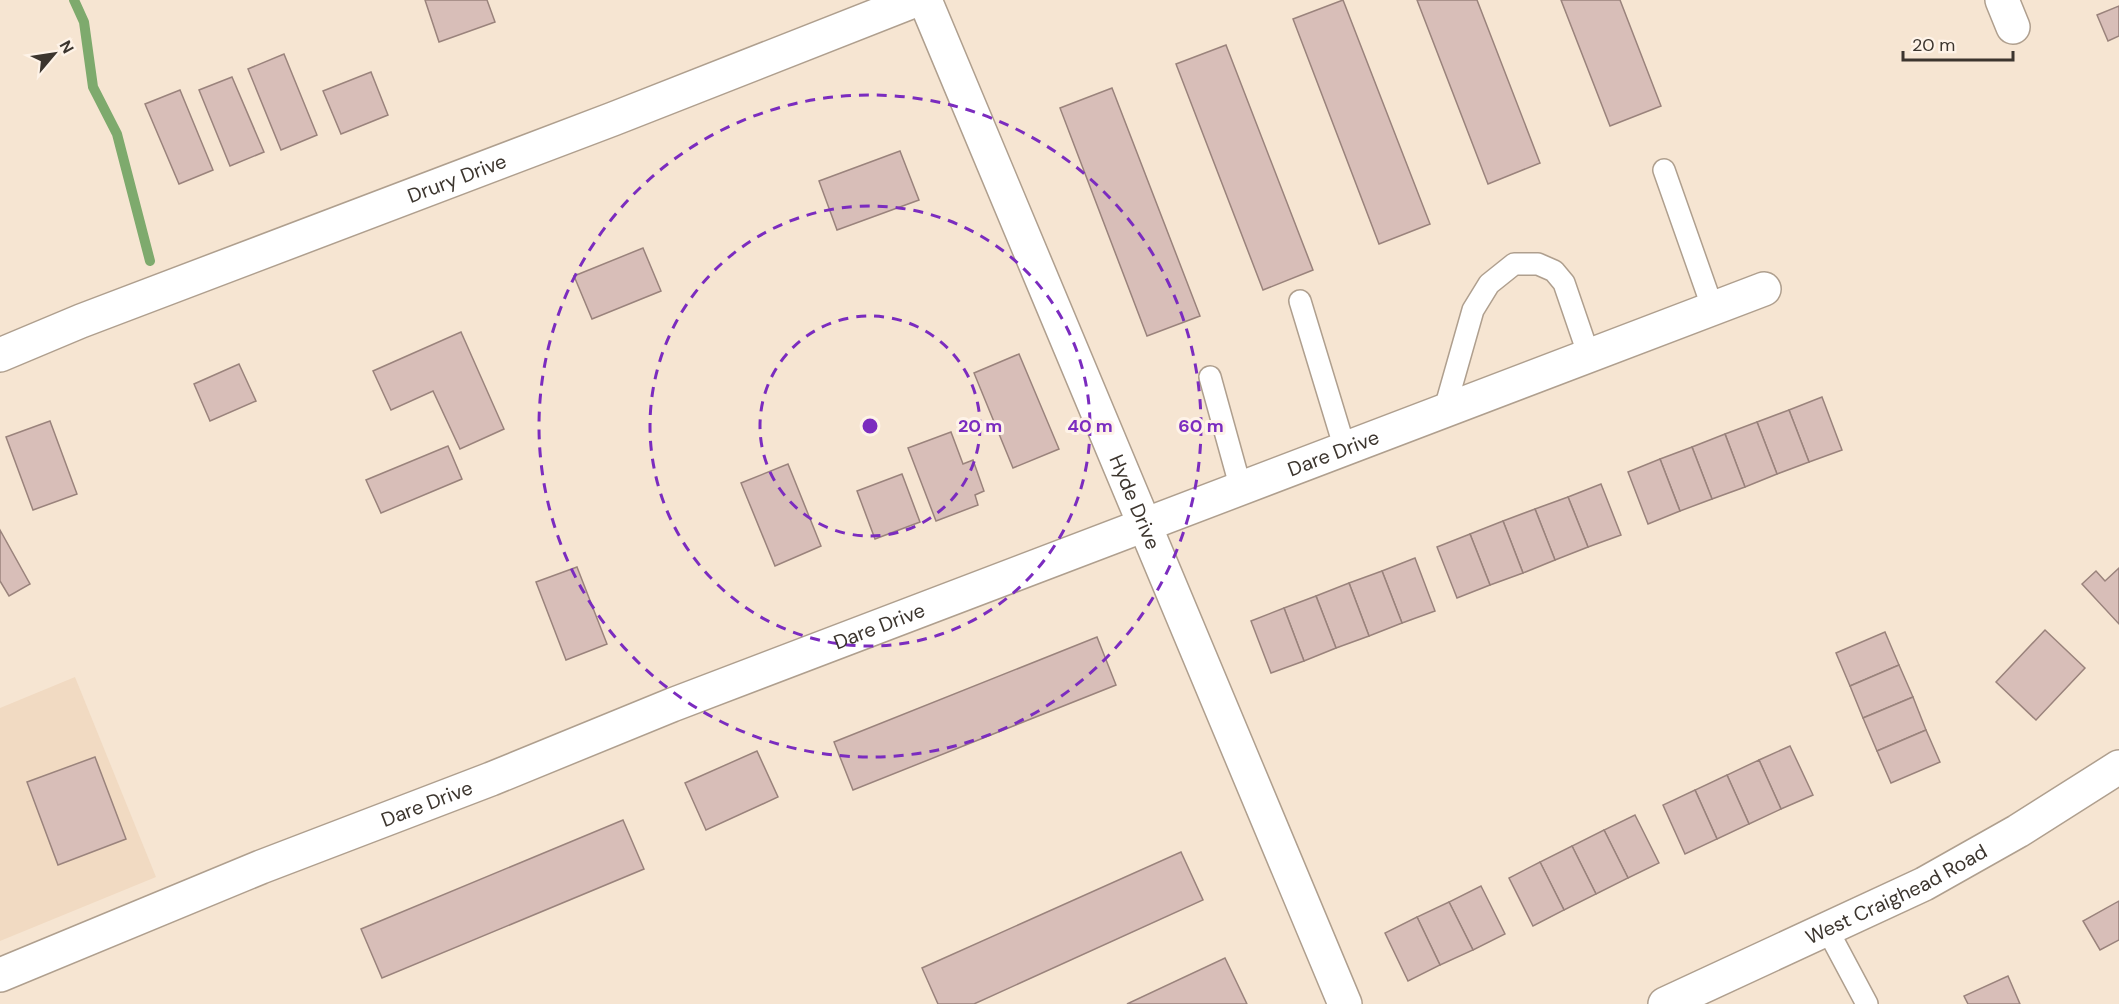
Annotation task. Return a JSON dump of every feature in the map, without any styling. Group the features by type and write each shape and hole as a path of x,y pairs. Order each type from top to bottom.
{"street":[{"name":"Drury Drive","path":"0,355 81,321 916,0"},
{"name":"Hyde Drive","path":"925,0 1345,1004"},
{"name":"Dare Drive","path":"0,975 261,867 672,705 1764,289"},
{"name":"West Craighead Road","path":"1665,1004 1924,884 2018,831 2119,767"}],"lane":[{"path":"1664,170 1713,309"},
{"path":"1444,412 1473,310 1489,284 1515,264 1538,264 1554,271 1564,283 1589,356"},
{"path":"1300,301 1345,449"},
{"path":"1210,377 1241,489"},
{"path":"1827,929 1867,1004"}],"shaded area":[{"path":"75,677 156,877 0,941 0,708"}],"building":[{"path":"425,0 487,0 495,22 439,42"},
{"path":"1343,0 1430,224 1379,244 1293,19"},
{"path":"1417,0 1477,0 1540,163 1488,184"},
{"path":"1561,0 1620,0 1661,106 1610,126"},
{"path":"2119,6 2119,36 2108,41 2097,15"},
{"path":"1226,45 1313,270 1263,290 1176,64"},
{"path":"284,54 317,135 281,150 248,69"},
{"path":"371,72 388,115 341,134 323,91"},
{"path":"232,77 264,152 230,166 199,90"},
{"path":"1112,88 1200,316 1147,336 1060,108"},
{"path":"180,90 213,170 179,184 145,104"},
{"path":"900,151 919,200 837,230 819,181"},
{"path":"643,248 661,291 592,319 574,276"},
{"path":"461,332 504,429 460,449 433,391 391,410 373,371"},
{"path":"1019,354 1059,449 1013,468 974,373"},
{"path":"239,364 256,401 210,421 194,384"},
{"path":"1822,397 1842,450 1809,462 1789,410"},
{"path":"1789,410 1809,462 1777,474 1757,422"},
{"path":"50,421 77,494 33,510 6,437"},
{"path":"1757,422 1777,474 1745,487 1725,434"},
{"path":"951,432 963,464 973,460 984,491 975,495 978,505 936,521 908,448"},
{"path":"1725,434 1745,487 1712,499 1692,447"},
{"path":"448,446 462,479 381,513 366,480"},
{"path":"1692,447 1712,499 1680,511 1660,459"},
{"path":"1660,459 1680,511 1648,524 1628,472"},
{"path":"788,464 821,546 775,566 741,483"},
{"path":"902,474 920,522 875,539 857,491"},
{"path":"1601,484 1621,535 1588,547 1568,497"},
{"path":"1568,497 1588,547 1555,560 1535,509"},
{"path":"1535,509 1555,560 1523,573 1503,521"},
{"path":"1503,521 1523,573 1490,585 1470,534"},
{"path":"0,530 30,584 9,596 0,581"},
{"path":"1470,534 1490,585 1457,598 1437,547"},
{"path":"1415,558 1435,611 1402,623 1382,571"},
{"path":"577,567 607,644 566,660 536,582"},
{"path":"2119,568 2119,624 2082,584 2096,571 2105,581"},
{"path":"1382,571 1402,623 1369,636 1349,583"},
{"path":"1349,583 1369,636 1336,648 1316,596"},
{"path":"1316,596 1336,648 1304,661 1284,608"},
{"path":"1284,608 1304,661 1271,673 1251,621"},
{"path":"2045,630 2085,668 2036,720 1996,682"},
{"path":"1885,632 1899,665 1850,686 1836,653"},
{"path":"1097,637 1116,685 853,790 834,742"},
{"path":"1899,665 1913,697 1863,718 1850,686"},
{"path":"1913,697 1926,730 1877,751 1863,718"},
{"path":"1926,730 1940,762 1891,783 1877,751"},
{"path":"1790,746 1813,795 1781,809 1759,760"},
{"path":"757,751 778,797 706,830 685,783"},
{"path":"95,757 126,839 58,865 27,782"},
{"path":"1759,760 1781,809 1749,824 1727,775"},
{"path":"1727,775 1749,824 1717,839 1695,790"},
{"path":"1695,790 1717,839 1685,854 1663,805"},
{"path":"1635,815 1659,863 1628,878 1604,830"},
{"path":"623,820 644,869 382,978 361,929"},
{"path":"1604,830 1628,878 1596,894 1572,846"},
{"path":"1572,846 1596,894 1564,910 1540,862"},
{"path":"1181,852 1203,900 974,1004 938,1004 922,968"},
{"path":"1540,862 1564,910 1533,926 1509,878"},
{"path":"1481,886 1505,934 1473,950 1449,902"},
{"path":"2119,901 2119,940 2100,950 2083,921"},
{"path":"1449,902 1473,950 1440,965 1417,917"},
{"path":"1417,917 1440,965 1408,981 1385,933"},
{"path":"1225,958 1247,1004 1127,1004"},
{"path":"2008,976 2020,1004 1968,1004 1964,996"}],"waterway":[{"path":"74,0 84,22 93,87 117,134 150,261"}]}
